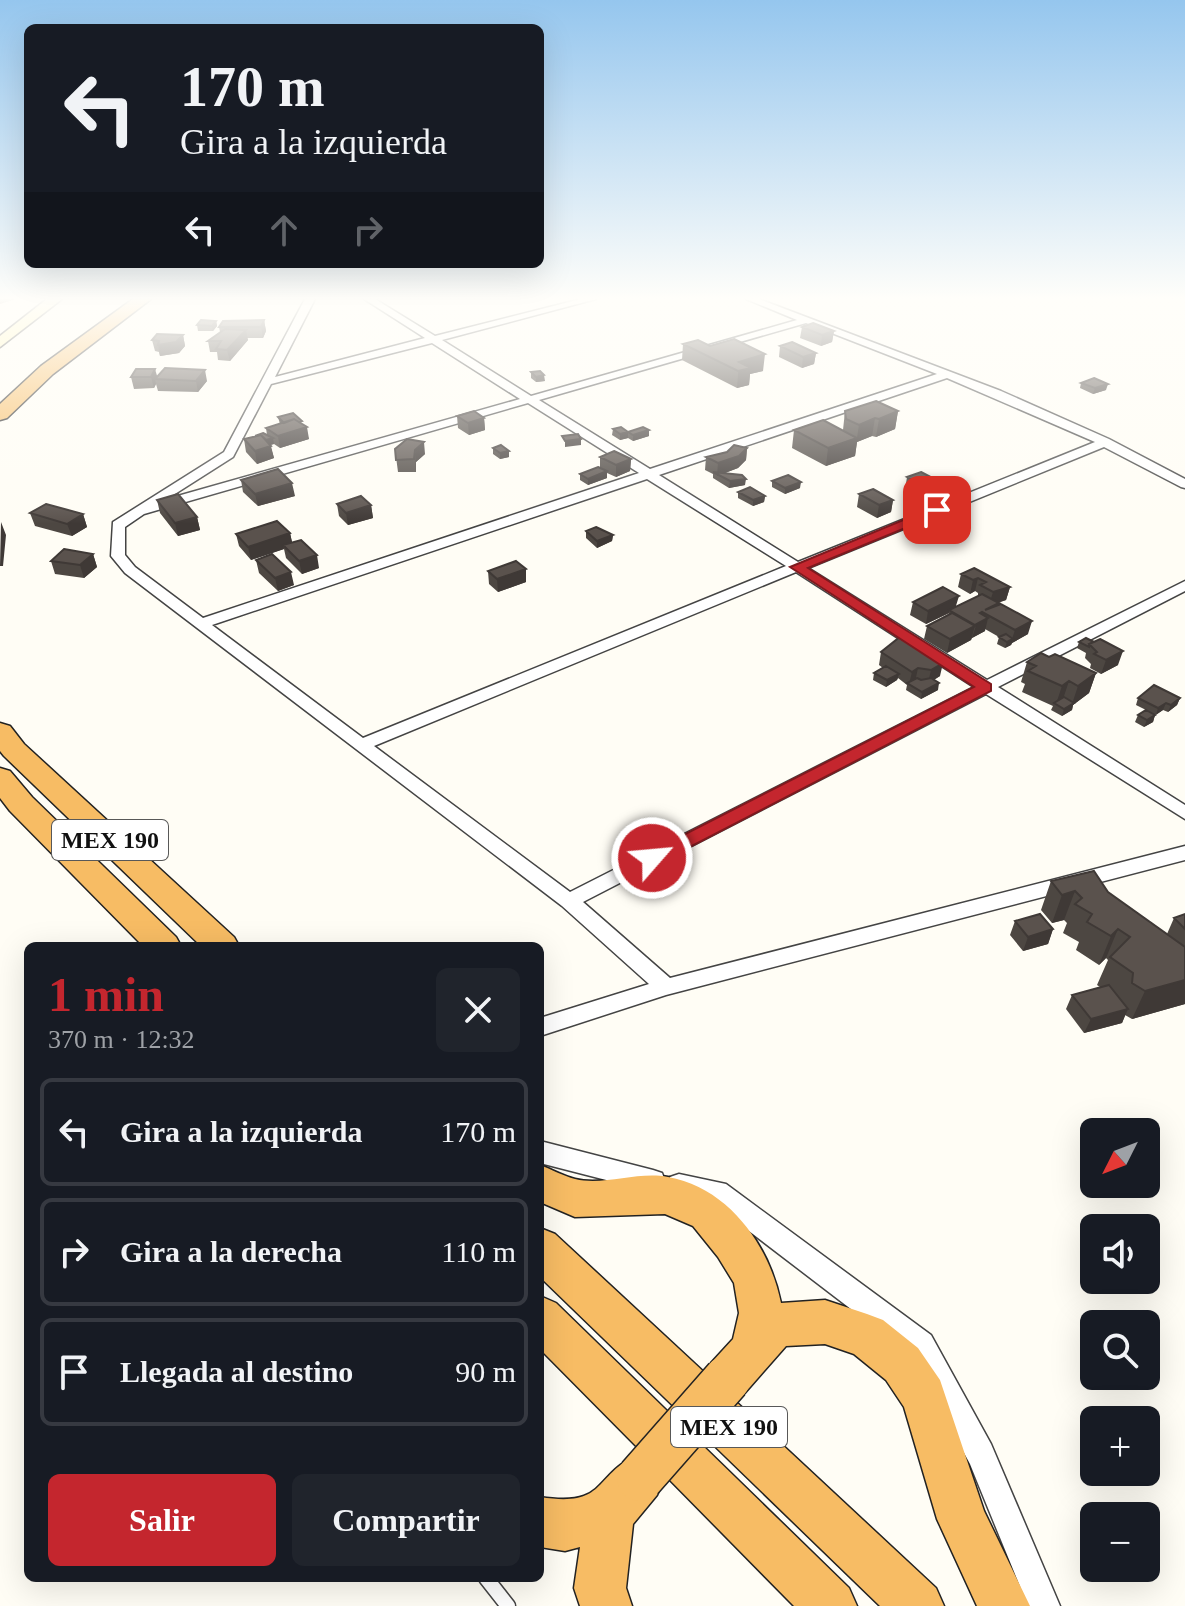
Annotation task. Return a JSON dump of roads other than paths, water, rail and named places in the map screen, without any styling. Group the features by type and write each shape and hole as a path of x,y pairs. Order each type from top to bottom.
{"highway":[{"path":"0,395 23,374"},
{"path":"0,414 43,374"},
{"name":"MEX 190","path":"0,732 14,750 218,942"},
{"name":"MEX 190","path":"0,778 138,930 158,942"},
{"path":"544,1185 575,1198 667,1195 708,1213 733,1243 754,1277 761,1313 740,1364"},
{"name":"MEX 190","path":"544,1252 918,1606"},
{"name":"MEX 190","path":"544,1322 831,1606"},
{"path":"544,1523 565,1526 625,1496 775,1325 825,1322 867,1336 902,1364 924,1396 962,1519 1004,1606"},
{"path":"606,1606 600,1588 625,1496"}],"street":[{"path":"271,374 229,454 118,525 118,556 130,570 569,901 666,987"},
{"path":"267,382 298,374"},
{"path":"488,374 1185,813"},
{"path":"140,511 620,374"},
{"path":"201,624 947,374 1066,422 1185,484"},
{"path":"361,745 1105,442"},
{"path":"569,901 1185,585"},
{"path":"544,1026 666,987 1185,853"},
{"path":"544,1153 628,1177 717,1192 921,1345 981,1454 1044,1606"}],"lane":[{"path":"489,1582 508,1606"}]}
